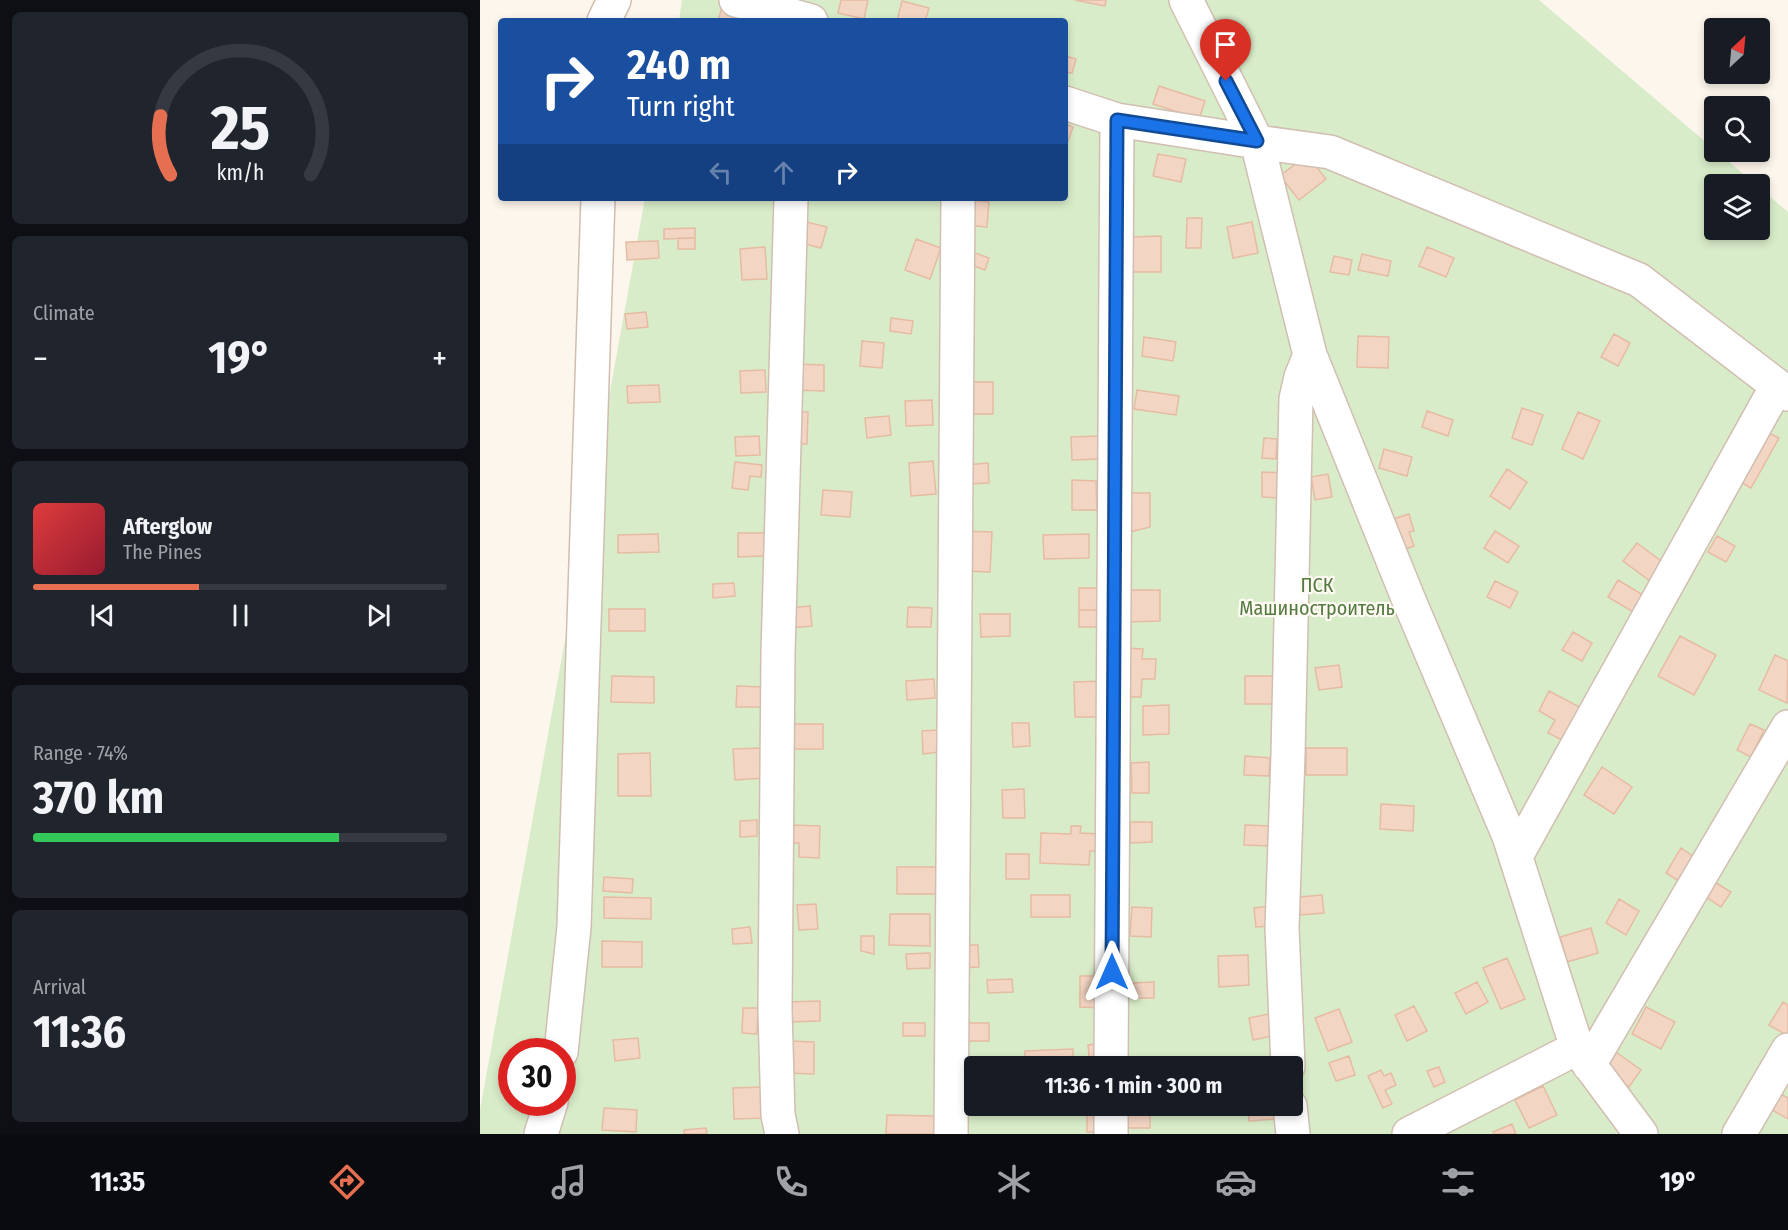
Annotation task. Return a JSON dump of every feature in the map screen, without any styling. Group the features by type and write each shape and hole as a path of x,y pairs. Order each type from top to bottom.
{"street":[{"path":"605,18 614,0"},
{"path":"736,0 798,18"},
{"path":"1186,0 1257,141 1310,355 1408,598 1509,836 1583,1057 1641,1134"},
{"path":"1068,104 1117,120 1330,152 1639,280 1782,390 1516,856"},
{"path":"1111,1056 1117,120"},
{"path":"562,1038 574,927 598,201"},
{"path":"782,1134 778,1115 775,998 778,653 791,201"},
{"path":"951,1134 958,201"},
{"path":"1288,1056 1282,928 1296,399 1301,377 1310,355"},
{"path":"1408,1134 1583,1057 1788,727"},
{"path":"1739,1134 1788,1050"},
{"path":"541,1134 547,1116"},
{"path":"1111,1116 1111,1134"},
{"path":"1291,1116 1293,1134"}],"green space":[{"name":"ПСК Машиностроитель","path":"682,0 1539,0 1704,141 1704,162 1729,162 1743,174 1704,174 1704,240 1770,240 1770,197 1788,212 1788,1134 480,1134 480,1110 644,201 1068,201 1068,18 679,18"}],"building":[{"path":"841,0 868,0 864,18 838,13"},
{"path":"1075,0 1106,0 1105,6"},
{"path":"902,1 929,8 926,18 898,18"},
{"path":"722,7 746,13 745,18 719,18"},
{"path":"1068,57 1076,59 1072,73 1068,72"},
{"path":"1159,86 1205,101 1199,119 1153,104"},
{"path":"1068,125 1073,127 1068,141"},
{"path":"1158,154 1186,159 1181,182 1153,176"},
{"path":"1307,155 1326,179 1299,200 1280,176"},
{"path":"968,201 989,202 987,227 966,225"},
{"path":"1187,218 1202,218 1201,248 1186,248"},
{"path":"794,219 827,227 821,248 801,243"},
{"path":"1252,222 1258,253 1233,258 1227,227"},
{"path":"695,228 695,238 664,239 664,229"},
{"path":"1161,236 1161,272 1132,272 1131,237"},
{"path":"678,238 695,238 695,249 678,249"},
{"path":"916,239 941,248 930,279 905,270"},
{"path":"658,241 659,258 627,260 626,242"},
{"path":"765,247 767,279 742,280 740,249"},
{"path":"1427,247 1454,258 1446,277 1419,266"},
{"path":"967,250 989,258 985,270 963,262"},
{"path":"1362,254 1391,261 1388,276 1358,270"},
{"path":"1334,256 1352,260 1349,275 1330,272"},
{"path":"646,312 648,327 627,329 625,314"},
{"path":"891,318 913,321 911,334 890,331"},
{"path":"1614,334 1630,343 1618,366 1601,357"},
{"path":"1358,336 1389,337 1388,368 1357,367"},
{"path":"1144,337 1176,342 1173,361 1142,356"},
{"path":"862,341 884,343 882,368 860,366"},
{"path":"793,364 824,365 824,391 792,390"},
{"path":"765,370 766,392 741,393 740,371"},
{"path":"962,382 993,382 993,414 961,414"},
{"path":"659,385 660,402 628,403 627,386"},
{"path":"1137,390 1179,396 1176,415 1134,409"},
{"path":"932,400 933,425 906,426 905,401"},
{"path":"1522,408 1543,415 1532,445 1512,438"},
{"path":"792,411 808,412 807,444 790,444"},
{"path":"1427,411 1453,420 1448,436 1422,427"},
{"path":"1578,412 1600,421 1583,459 1562,449"},
{"path":"889,416 891,435 867,438 865,418"},
{"path":"1761,429 1779,438 1751,488 1733,478"},
{"path":"759,436 760,455 736,456 735,437"},
{"path":"1101,436 1102,459 1072,460 1071,437"},
{"path":"1264,438 1277,439 1276,459 1262,458"},
{"path":"1384,449 1412,457 1407,476 1379,468"},
{"path":"933,461 936,494 911,496 909,463"},
{"path":"735,462 762,465 761,477 750,476 748,490 732,488"},
{"path":"988,463 989,483 968,484 966,465"},
{"path":"1507,469 1527,482 1510,509 1490,496"},
{"path":"1262,472 1284,473 1283,498 1262,497"},
{"path":"1328,474 1332,497 1315,500 1311,477"},
{"path":"1072,480 1096,481 1097,510 1072,510"},
{"path":"823,490 852,492 850,517 821,515"},
{"path":"1131,493 1150,493 1150,527 1130,532"},
{"path":"1409,514 1414,531 1409,532 1414,546 1398,552 1387,521"},
{"path":"963,531 992,532 990,572 967,571"},
{"path":"1495,531 1519,546 1508,563 1484,548"},
{"path":"738,533 765,533 765,556 738,557"},
{"path":"658,534 659,552 618,553 618,535"},
{"path":"1089,534 1089,558 1044,559 1043,535"},
{"path":"1717,536 1735,546 1726,562 1708,552"},
{"path":"1637,543 1668,566 1654,584 1623,561"},
{"path":"1618,580 1653,601 1643,618 1608,597"},
{"path":"1495,581 1518,592 1510,608 1487,597"},
{"path":"734,583 735,596 713,598 713,584"},
{"path":"1079,588 1105,588 1104,610 1079,610"},
{"path":"1129,590 1160,590 1160,621 1129,622"},
{"path":"810,606 812,626 790,628 789,608"},
{"path":"908,607 932,608 931,627 907,627"},
{"path":"609,609 645,609 645,631 609,631"},
{"path":"1079,610 1104,610 1105,627 1079,627"},
{"path":"980,614 1010,614 1010,636 981,637"},
{"path":"1573,632 1592,643 1582,661 1562,650"},
{"path":"1680,636 1716,655 1694,695 1658,676"},
{"path":"1125,648 1143,649 1142,659 1156,659 1155,679 1142,679 1141,697 1123,697"},
{"path":"1775,655 1788,661 1787,703 1759,690"},
{"path":"1339,665 1342,687 1319,690 1315,668"},
{"path":"612,676 654,677 654,703 611,702"},
{"path":"1245,676 1274,676 1275,704 1245,704"},
{"path":"934,679 935,698 907,700 906,681"},
{"path":"1103,681 1104,717 1075,717 1074,682"},
{"path":"737,686 762,687 761,707 736,707"},
{"path":"1549,691 1585,710 1568,743 1548,733 1555,720 1539,711"},
{"path":"1169,705 1169,734 1143,735 1143,706"},
{"path":"1012,723 1029,723 1030,746 1013,747"},
{"path":"786,724 823,724 823,749 787,749"},
{"path":"1750,724 1764,730 1751,757 1737,750"},
{"path":"937,730 939,752 923,754 922,731"},
{"path":"762,748 764,778 735,780 733,749"},
{"path":"1306,748 1347,748 1347,775 1306,775"},
{"path":"650,753 651,796 618,796 618,754"},
{"path":"1245,756 1270,758 1269,776 1244,775"},
{"path":"1149,762 1149,793 1132,793 1131,763"},
{"path":"1602,767 1632,787 1614,814 1584,795"},
{"path":"1024,789 1025,818 1003,818 1002,790"},
{"path":"1381,804 1414,806 1413,831 1380,829"},
{"path":"757,820 757,836 740,837 740,821"},
{"path":"1130,822 1152,822 1152,842 1130,843"},
{"path":"790,825 820,826 819,858 799,857 799,843 789,843"},
{"path":"1245,825 1270,826 1269,846 1244,845"},
{"path":"1071,826 1081,826 1080,833 1099,834 1098,851 1090,851 1089,865 1040,863 1041,833 1071,834"},
{"path":"1681,848 1700,861 1685,885 1666,873"},
{"path":"1006,854 1029,854 1029,879 1006,879"},
{"path":"897,867 940,867 940,894 897,894"},
{"path":"604,877 633,879 632,893 603,891"},
{"path":"1713,881 1731,892 1721,907 1703,895"},
{"path":"1031,895 1070,895 1070,917 1031,917"},
{"path":"1322,895 1324,913 1300,915 1299,897"},
{"path":"604,897 651,898 651,919 604,918"},
{"path":"1619,899 1639,911 1626,935 1606,923"},
{"path":"816,904 818,929 799,930 797,905"},
{"path":"1271,906 1273,926 1256,927 1254,908"},
{"path":"1132,907 1152,908 1151,937 1130,936"},
{"path":"890,914 930,914 930,946 889,945"},
{"path":"750,927 752,943 733,944 732,929"},
{"path":"1591,928 1598,953 1567,962 1560,937"},
{"path":"861,936 874,936 874,954 861,951"},
{"path":"602,941 642,942 642,967 602,967"},
{"path":"961,945 978,945 979,967 962,968"},
{"path":"930,953 930,968 907,969 906,954"},
{"path":"1248,955 1249,985 1219,987 1218,956"},
{"path":"1507,958 1525,999 1501,1009 1483,968"},
{"path":"1080,976 1103,976 1103,1008 1080,1007"},
{"path":"1012,979 1013,992 988,993 987,980"},
{"path":"1154,982 1154,998 1132,998 1132,983"},
{"path":"1477,982 1488,1002 1466,1014 1455,993"},
{"path":"820,1001 820,1021 788,1022 787,1002"},
{"path":"1783,1002 1788,1005 1788,1036 1769,1025"},
{"path":"1414,1006 1427,1031 1407,1041 1395,1015"},
{"path":"1646,1007 1675,1022 1661,1049 1632,1034"},
{"path":"743,1008 758,1008 757,1034 742,1033"},
{"path":"1339,1009 1352,1042 1328,1051 1315,1018"},
{"path":"1273,1013 1277,1035 1253,1040 1249,1018"},
{"path":"903,1023 925,1023 925,1036 903,1036"},
{"path":"962,1023 989,1023 989,1041 962,1041"},
{"path":"638,1038 640,1058 615,1061 613,1040"},
{"path":"788,1041 814,1042 814,1074 787,1073"},
{"path":"1102,1043 1103,1056 1089,1056 1088,1045"},
{"path":"1609,1047 1641,1070 1629,1087 1597,1064"},
{"path":"1073,1049 1073,1056 1025,1056 1025,1051"},
{"path":"1349,1056 1355,1075 1336,1081 1329,1063"},
{"path":"1439,1067 1445,1082 1434,1087 1427,1071"},
{"path":"1381,1070 1384,1076 1391,1073 1396,1085 1385,1090 1392,1104 1383,1108 1368,1076"},
{"path":"1543,1086 1557,1115 1529,1128 1515,1100"},
{"path":"764,1087 766,1118 734,1119 733,1088"},
{"path":"1781,1094 1788,1098 1788,1119 1772,1110"},
{"path":"604,1108 637,1110 636,1132 602,1130"},
{"path":"887,1115 934,1116 934,1134 886,1134"},
{"path":"1087,1116 1107,1116 1107,1132 1087,1132"},
{"path":"1126,1116 1150,1116 1150,1128 1126,1128"},
{"path":"1249,1116 1276,1116 1276,1119 1249,1121"},
{"path":"1512,1124 1516,1134 1494,1134 1493,1132"},
{"path":"706,1128 707,1134 684,1134 684,1130"}],"route":[{"path":"1112,972 1117,120 1257,141 1226,81"}]}
